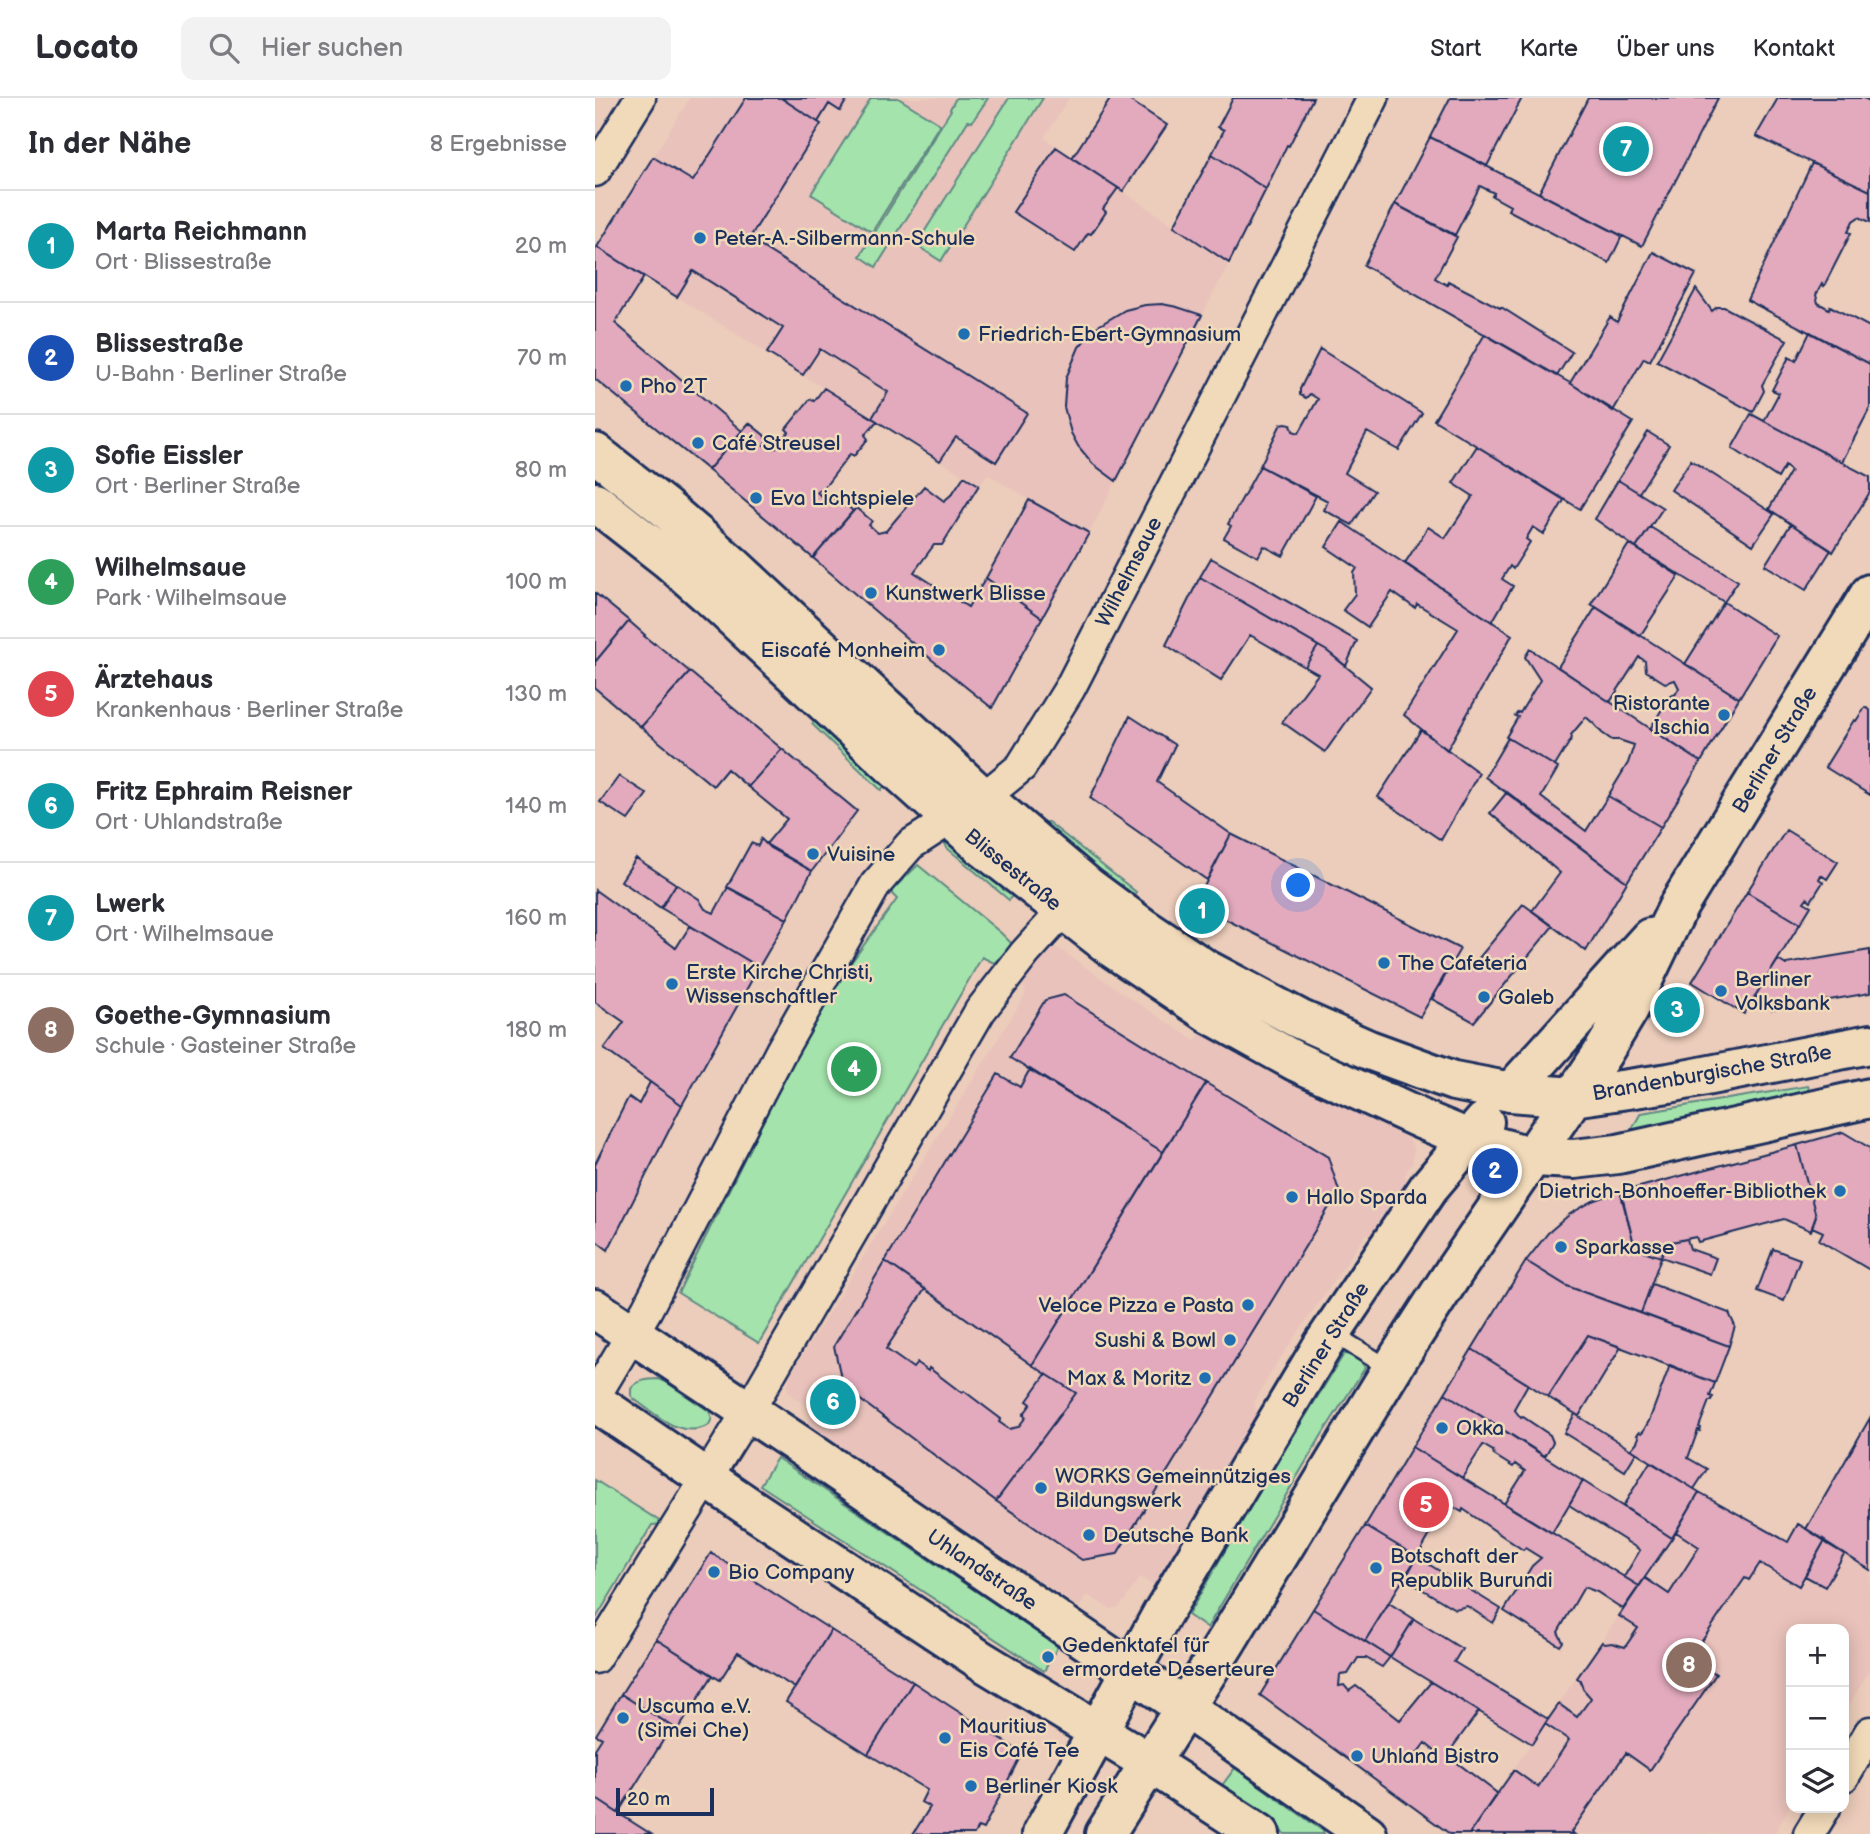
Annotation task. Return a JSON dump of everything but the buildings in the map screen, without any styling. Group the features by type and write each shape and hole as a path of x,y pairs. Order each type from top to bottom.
{"main road":[{"name":"Blissestraße","path":"595,453 732,565 1031,840 1099,895 1174,948 1235,986 1299,1019 1369,1050 1454,1082 1511,1092"},
{"name":"Blissestraße","path":"595,502 669,560 720,605 950,819 1114,949 1224,1021 1295,1061 1469,1139 1533,1157"},
{"name":"Berliner Straße","path":"1105,1834 1455,1270 1602,1054 1629,1009 1679,905 1870,594"},
{"name":"Berliner Straße","path":"1042,1834 1162,1614 1331,1332 1429,1187 1679,905"},
{"name":"Brandenburgische Straße","path":"1511,1092 1573,1097 1669,1083 1870,1044"},
{"path":"1533,1157 1574,1159 1618,1154 1870,1098"},
{"name":"Uhlandstraße","path":"595,1308 1367,1834"},
{"path":"595,1402 1003,1674 1150,1763 1259,1834"}],"street":[{"path":"595,172 640,98"},
{"name":"Wilhelmsaue","path":"595,1396 656,1293 781,1051 876,884 910,845 983,798 1021,767 1070,688 1373,98"},
{"path":"595,1658 748,1410 980,1011 1025,953 1063,911"},
{"path":"1849,1768 1870,1732"},
{"path":"1809,1834 1822,1813"}],"lane":[{"path":"1331,1332 1392,1370"}],"shaded area":[{"name":"Friedrich-Ebert-Gymnasium","path":"690,98 1069,98 1044,138 1229,263 1089,533 988,474 979,485 597,247"},
{"path":"1054,948 1058,948 1195,1041 1202,1031 1394,1127 1393,1130 1408,1137 1414,1150 1412,1163 1404,1176 1414,1184 1378,1233 1366,1234 1276,1364 1254,1402 1256,1416 1155,1586 1140,1577 1124,1601 1111,1609 1087,1595 1079,1607 807,1424 814,1411 792,1396 787,1388 791,1374 1026,994 1021,976"},
{"path":"1699,1492 1787,1542 1798,1524 1870,1570 1870,1669 1849,1705 1849,1624 1786,1624 1786,1813 1774,1834 1469,1834 1672,1538"}],"green space":[{"path":"871,98 898,98 940,124 872,232 811,194"},
{"path":"956,98 988,98 972,122 968,121 876,267 860,256"},
{"path":"1009,98 1043,98 941,261 916,245"},
{"path":"821,715 889,780 881,790 812,724"},
{"path":"1045,822 1136,892 1129,903 1041,824"},
{"path":"950,838 1016,890 1009,900 947,848 945,843"},
{"path":"918,865 1013,945 994,963 982,957 759,1343 678,1293 821,1010 897,899 892,890"},
{"path":"1808,1086 1810,1092 1630,1132 1641,1113"},
{"path":"1344,1354 1362,1363 1365,1368 1323,1433 1207,1628 1188,1615 1263,1485"},
{"path":"659,1379 709,1411 712,1418 709,1425 688,1430 679,1428 660,1418 631,1395 631,1389 636,1384"},
{"path":"777,1458 1058,1646 1044,1671 760,1485"},
{"path":"595,1480 664,1524 652,1525 595,1620"},
{"path":"1235,1768 1324,1834 1285,1834 1220,1788"}],"place":[{"name":"Lwerk","path":"1626,149"},
{"name":"Peter-A.-Silbermann-Schule","path":"700,238"},
{"name":"Friedrich-Ebert-Gymnasium","path":"964,334"},
{"name":"Pho 2T","path":"626,386"},
{"name":"Café Streusel","path":"698,443"},
{"name":"Eva Lichtspiele","path":"756,498"},
{"name":"Kunstwerk Blisse","path":"871,593"},
{"name":"Eiscafé Monheim","path":"939,650"},
{"name":"Ristorante Ischia","path":"1724,715"},
{"name":"Vuisine","path":"813,854"},
{"name":"Marta Reichmann","path":"1202,911"},
{"name":"The Cafeteria","path":"1384,963"},
{"name":"Erste Kirche Christi, Wissenschaftler","path":"672,984"},
{"name":"Berliner Volksbank","path":"1721,991"},
{"name":"Galeb","path":"1484,997"},
{"name":"Sofie Eissler","path":"1677,1010"},
{"name":"Wilhelmsaue","path":"854,1069"},
{"name":"Blissestraße","path":"1495,1171"},
{"name":"Dietrich-Bonhoeffer-Bibliothek","path":"1840,1191"},
{"name":"Hallo Sparda","path":"1292,1197"},
{"name":"Sparkasse","path":"1561,1247"},
{"name":"Veloce Pizza e Pasta","path":"1248,1305"},
{"name":"Sushi & Bowl","path":"1230,1340"},
{"name":"Max & Moritz","path":"1205,1378"},
{"name":"Fritz Ephraim Reisner","path":"833,1402"},
{"name":"Okka","path":"1442,1428"},
{"name":"WORKS Gemeinnütziges Bildungswerk","path":"1041,1488"},
{"name":"Ärztehaus","path":"1426,1505"},
{"name":"Deutsche Bank","path":"1089,1535"},
{"name":"Botschaft der Republik Burundi","path":"1376,1568"},
{"name":"Bio Company","path":"714,1572"},
{"name":"Gedenktafel für ermordete Deserteure","path":"1048,1657"},
{"name":"Goethe-Gymnasium","path":"1689,1665"},
{"name":"Uscuma e.V. (Simei Che)","path":"623,1718"},
{"name":"Mauritius Eis Café Tee","path":"945,1738"},
{"name":"Uhland Bistro","path":"1357,1756"},
{"name":"Berliner Kiosk","path":"971,1786"}]}
